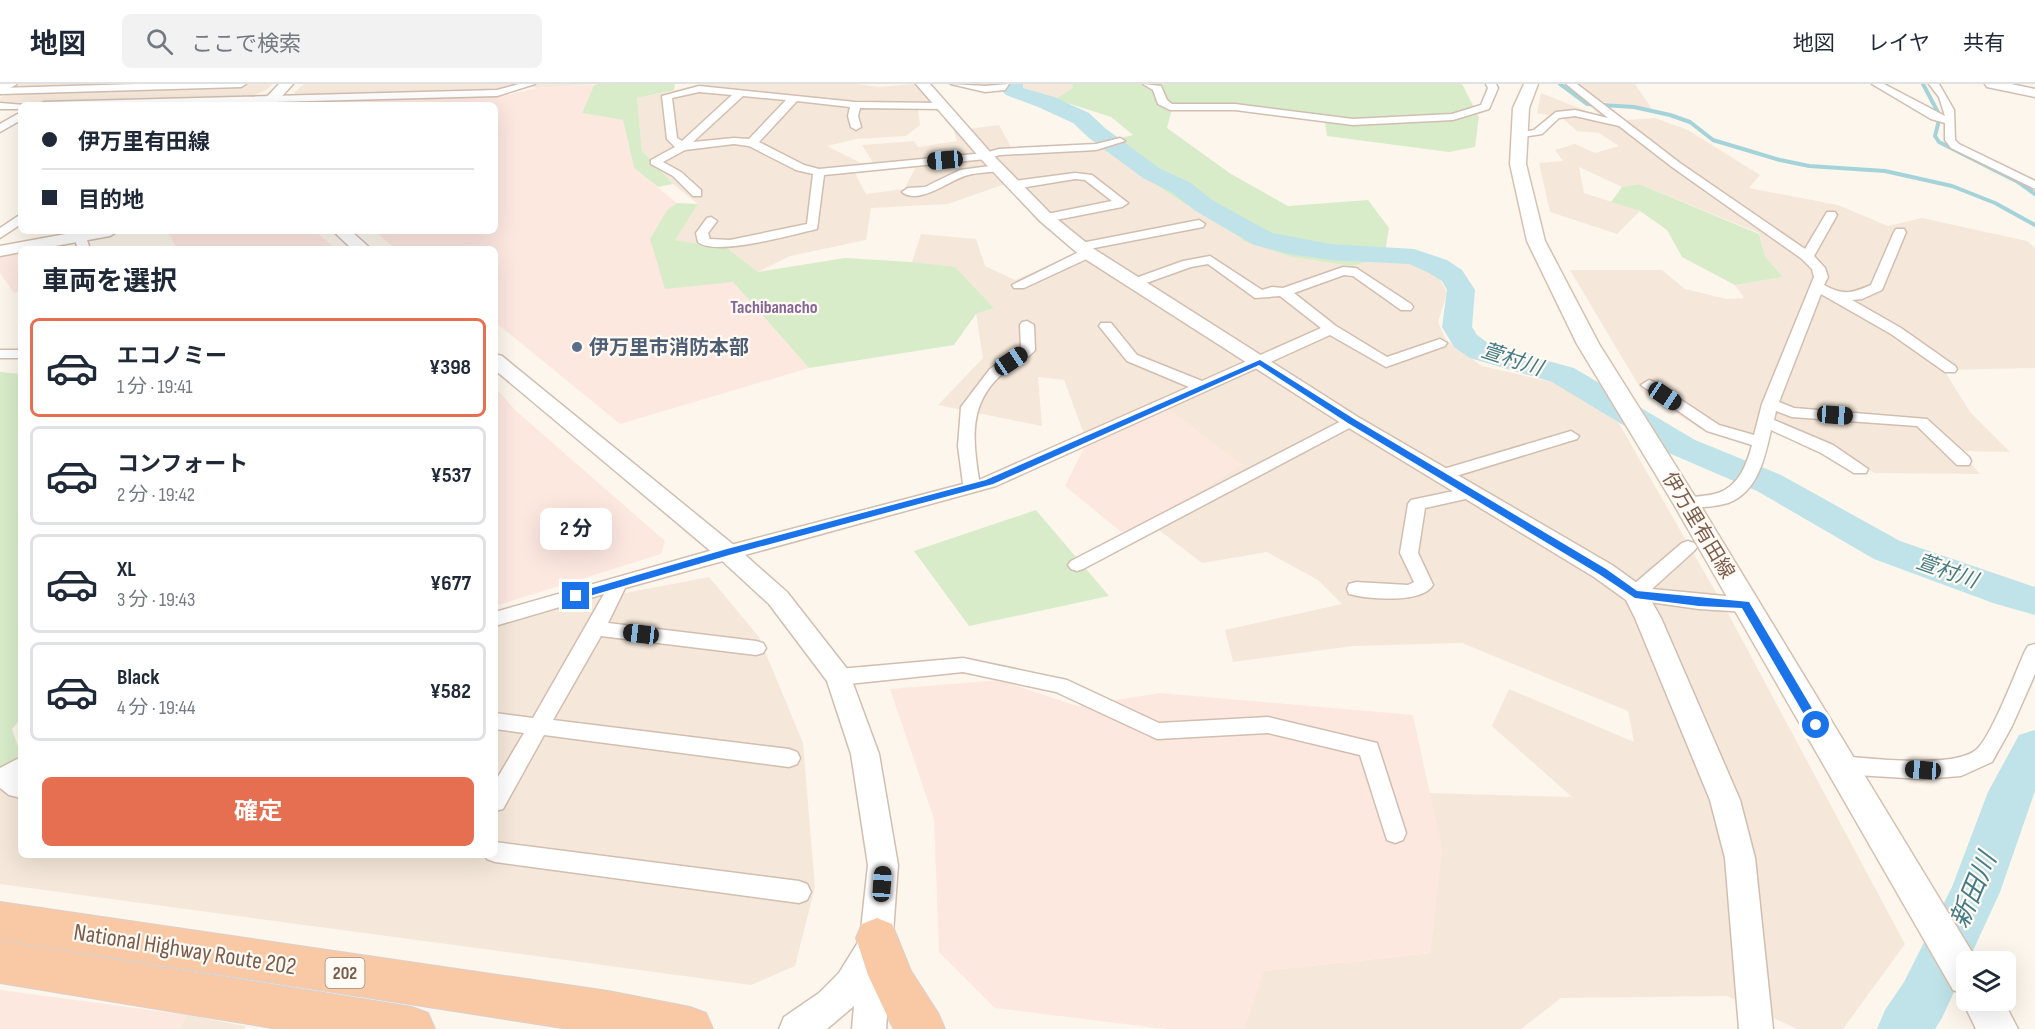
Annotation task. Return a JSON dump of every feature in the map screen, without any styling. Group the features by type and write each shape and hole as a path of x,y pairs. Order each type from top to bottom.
{"highway":[{"name":"National Highway Route 202","path":"0,921 608,1013 690,1029"},
{"path":"877,938 888,973 902,1004 922,1029"},
{"name":"National Highway Route 202","path":"0,962 412,1029"}],"main road":[{"name":"伊万里有田線","path":"1531,84 1521,108 1518,164 1536,241 1588,344 1686,503 1956,960"}],"street":[{"path":"0,91 10,84"},
{"path":"0,91 49,87 241,84"},
{"path":"268,102 286,84"},
{"path":"391,97 402,84"},
{"path":"268,102 497,93 530,84"},
{"path":"923,84 992,162 1046,218 1085,250 1351,421 1603,571 1635,594 1648,618 1725,800 1740,858 1756,1029"},
{"path":"956,84 985,89 1001,88 1004,84"},
{"path":"1149,84 1157,88 1162,102 1170,107 1235,107 1353,122 1453,117 1473,112 1485,107 1492,88 1491,84"},
{"path":"1570,84 1676,165 1807,256 1818,267 1821,277 1770,404 1750,474 1724,498 1686,503"},
{"path":"1876,84 1935,117 1951,120"},
{"path":"1934,84 1947,99 1951,120 1950,140 1955,146 2035,185"},
{"path":"1992,84 2035,93"},
{"path":"121,102 140,87"},
{"path":"943,106 855,105 699,89 667,96 672,139 682,147 734,141 752,143 800,168 819,172 992,162"},
{"path":"697,193 677,174 655,162 682,147 740,93"},
{"path":"752,143 794,99"},
{"path":"855,105 853,116 856,127"},
{"path":"0,106 18,106"},
{"path":"1519,136 1538,132 1556,115 1565,114 1575,113 1624,125"},
{"path":"0,129 18,117"},
{"path":"908,192 927,190 964,172 992,162 999,152 1096,147 1120,141"},
{"path":"711,220 702,233 704,242 730,244 813,226 819,172"},
{"path":"1014,185 1074,176 1088,177 1122,203 1046,218"},
{"path":"1807,256 1831,215"},
{"path":"0,234 18,220"},
{"path":"1019,285 1085,250 1198,224"},
{"path":"1836,297 1857,296 1876,287 1900,232"},
{"path":"51,246 82,243 103,234"},
{"path":"344,234 358,246"},
{"path":"0,251 18,249"},
{"path":"1135,283 1188,264 1210,260 1260,295 1272,291 1284,292 1343,271 1356,272 1406,307"},
{"path":"1818,287 1896,331 1950,369"},
{"path":"1284,292 1331,329 1386,363 1440,343"},
{"path":"972,487 966,446 969,407 995,372 1028,350 1027,325"},
{"path":"1106,326 1132,358 1203,387"},
{"path":"498,619 727,552 990,482 1331,329"},
{"path":"0,354 18,354"},
{"path":"498,362 727,552 778,598 839,677 865,753 883,865 869,1029"},
{"path":"1649,385 1713,428 1760,442"},
{"path":"1770,404 1792,412 1922,422 1963,461"},
{"path":"1077,565 1351,421"},
{"path":"1766,422 1827,449 1860,469"},
{"path":"1443,475 1571,436"},
{"path":"1356,589 1410,592 1424,585 1409,553 1417,504 1473,492"},
{"path":"1635,594 1688,547"},
{"path":"498,797 611,601 616,585"},
{"path":"1635,594 1746,605"},
{"path":"595,628 756,648"},
{"path":"1839,765 1923,770 1961,767 1984,756 2002,726 2035,651"},
{"path":"839,677 963,665 1060,685 1157,731 1268,725 1370,749 1395,833"},
{"path":"498,721 789,758"},
{"path":"498,852 799,892"},
{"path":"795,1029 834,1003 848,989 868,961 877,938"}],"shaded area":[{"path":"21,84 273,84 266,90 247,98 0,103 0,98"},
{"path":"304,84 524,84 492,92 298,97 294,93"},
{"path":"524,84 599,84 537,88"},
{"path":"703,84 856,84 879,87 915,84 936,109 918,110 920,125 906,136 856,139 827,146 863,164 855,173 866,194 904,189 916,167 877,169 862,145 914,141 918,147 957,141 954,131 999,125 1011,147 1095,144 1185,204 1195,202 1236,229 1243,241 1292,257 1351,266 1384,258 1422,266 1440,279 1447,293 1438,322 1446,340 1482,366 1556,383 1617,420 1730,617 1905,944 1843,1029 1797,1029 1727,996 1561,998 1521,1029 1244,1029 1263,971 1430,953 1441,849 1429,793 1572,797 1492,726 1509,689 1634,742 1628,711 1462,643 1353,646 1233,662 1225,630 1342,604 1318,580 1267,552 1202,563 1150,523 1242,464 1087,442 1064,380 1038,377 1042,426 938,405 983,358 976,314 994,308 955,268 912,262 921,234 976,239 985,266 1015,280 1080,252 1037,221 1005,184 948,204 871,208 866,240 790,256 758,272 727,248 675,240 698,204 673,184 642,151 637,98"},
{"path":"947,84 1072,84 1073,88 1055,99 1020,87 991,92"},
{"path":"1565,84 1635,84 1652,109 1603,102 1626,120 1655,118 1688,130 1760,175 1749,188 1838,205 1888,226 1922,218 2027,241 2035,248 2035,368 1944,370 1970,412 2010,452 1959,451 1980,474 1874,473 1834,445 1760,415 1751,446 1699,428 1642,391 1570,270 1662,270 1685,289 1727,299 1744,298 1735,285 1783,277 1765,256 1759,233 1639,184 1622,187 1579,167 1584,193 1640,211 1617,234 1550,212 1539,163 1563,161 1555,150 1575,144 1595,153 1619,146 1599,133 1577,131 1562,118 1537,113 1541,93 1602,117"},
{"path":"594,85 582,113 623,120 634,168 677,203 667,210 650,239 733,282 809,368 620,424 498,324 498,246 392,246 378,234 498,234 498,102 327,102 498,97 537,88"},
{"path":"170,234 318,234 332,246 176,246"},
{"path":"18,253 18,292 14,293 0,273 0,256"},
{"path":"498,390 515,410 665,541 661,554 498,605"},
{"path":"1169,409 1242,465 1150,523 1121,532 1065,486 1087,442"},
{"path":"709,577 759,637 803,743 815,887 795,966 751,985 0,884 0,791 18,778 18,858 498,858 498,625 578,602"},
{"path":"1000,680 1077,706 1160,693 1413,715 1442,849 1430,953 1264,971 1244,1029 1165,1029 995,1008 939,952 934,819 890,689"},
{"path":"0,990 188,1015 178,1029 0,1029"},
{"path":"188,1015 245,1026 244,1029 178,1029"}],"green space":[{"path":"675,84 674,90 637,98 642,151 673,184 658,187 634,168 623,120 582,113 594,85"},
{"path":"1072,84 1462,84 1479,117 1475,147 1449,152 1327,136 1324,117 1173,105 1167,128 1231,174 1288,206 1368,200 1389,228 1384,258 1351,266 1292,257 1243,241 1236,229 1195,203 1185,204 1095,144 1133,135 1111,117 1055,99 1073,88"},
{"path":"1639,184 1759,234 1765,256 1783,277 1735,285 1682,257 1667,230 1640,211 1611,202 1622,187"},
{"path":"677,203 698,204 675,240 727,248 758,272 845,258 955,267 994,308 976,314 954,345 809,368 733,282 665,289 650,239 667,210"},
{"path":"0,372 18,374 18,722 12,729 18,747 18,758 0,769"},
{"path":"1036,510 1109,596 969,626 914,551"}],"waterway":[{"name":"萱村川","path":"1013,84 1013,91 1046,102 1081,118 1097,133 1151,173 1182,188 1203,205 1263,239 1289,246 1331,252 1414,257 1437,266 1452,276 1461,290 1457,327 1465,341 1481,352 1563,375 1683,447 1769,483 1887,550 2035,601"},
{"path":"1560,84 1587,104 1634,107 1670,115 1690,122 1713,140 1780,160 1809,166 1885,171 1952,186 1995,203 2035,225"},
{"path":"1923,84 1940,116 1935,136 1939,142 2018,182 2035,194"},
{"name":"新田川","path":"1904,1029 1923,1000 1975,892 2011,792 2035,748"}],"place":[{"name":"伊万里市消防本部","path":"577,347"}],"district":[{"name":"Tachibanacho","path":"774,307"}],"route":[{"path":"576,596 727,552 990,482 1260,362 1351,421 1603,571 1635,594 1746,605 1816,725"}]}
